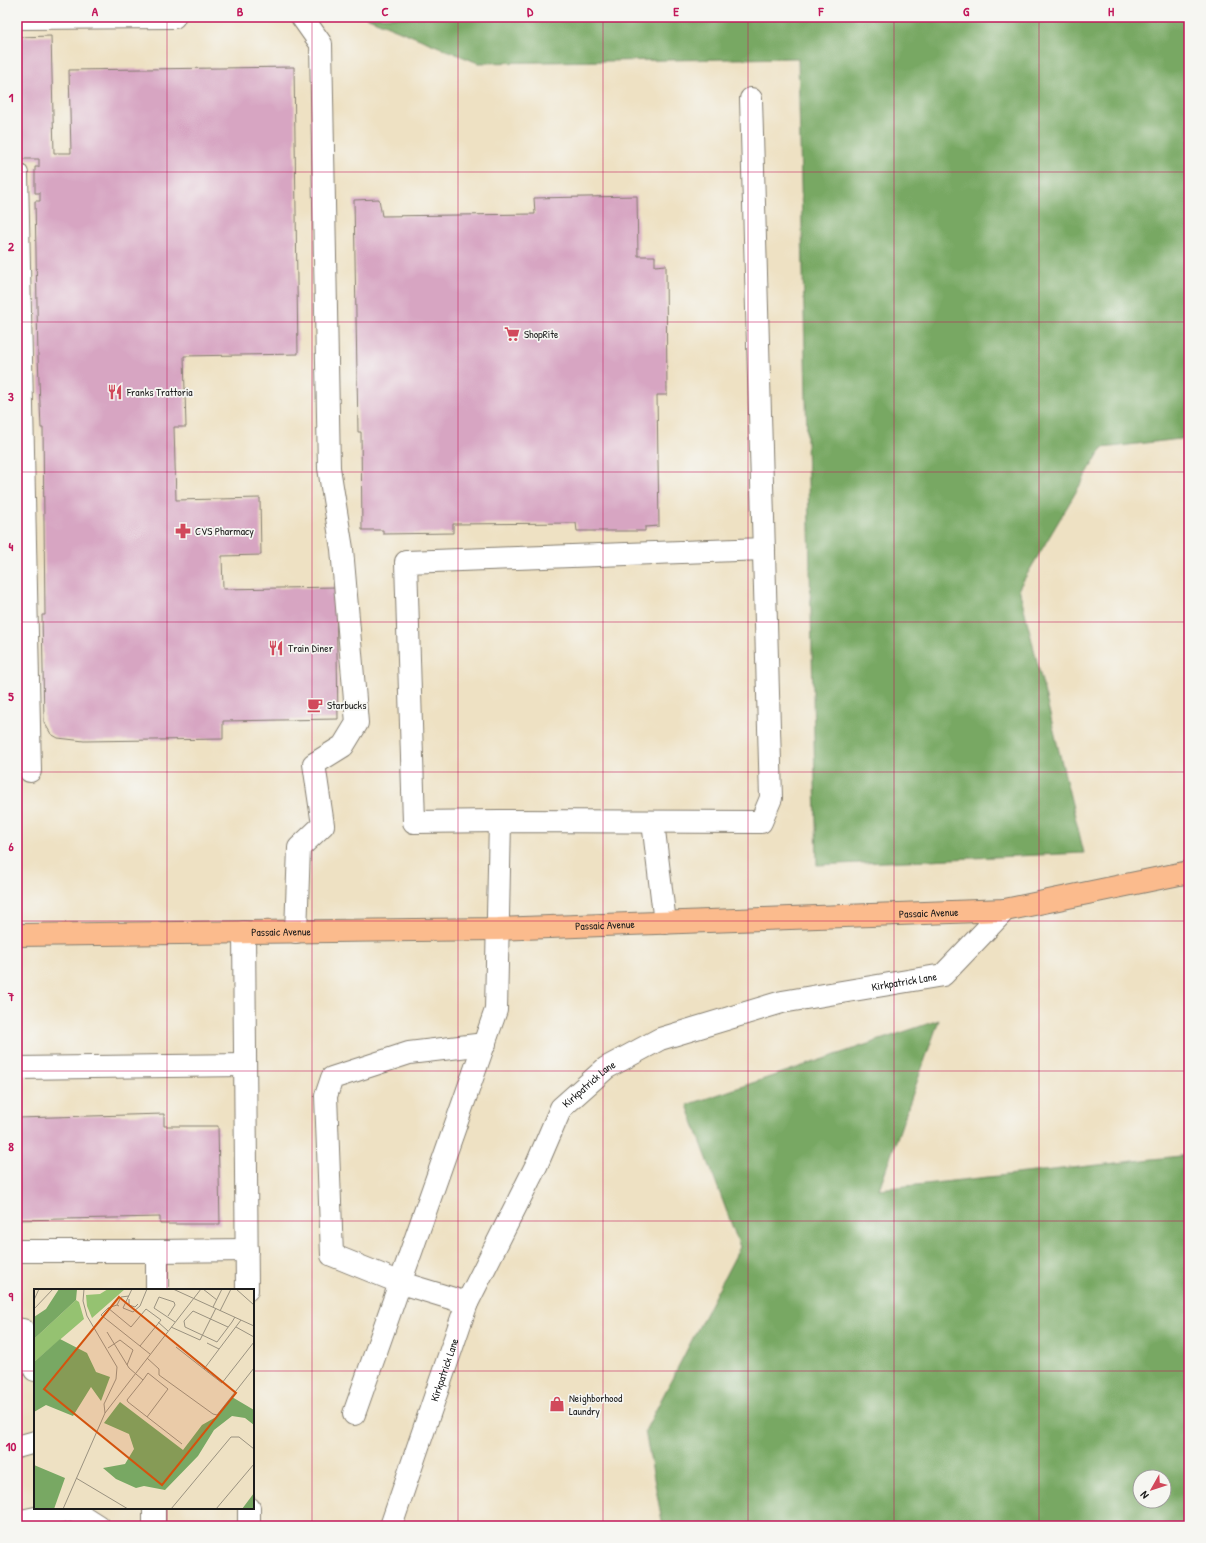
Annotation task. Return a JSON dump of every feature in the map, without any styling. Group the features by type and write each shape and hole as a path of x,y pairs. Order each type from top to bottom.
{"main road":[{"name":"Passaic Avenue","path":"17,935 498,929 1005,910 1189,872"}],"street":[{"path":"17,18 174,17"},
{"path":"296,932 299,848 323,826 314,764 343,746 357,723 342,549 328,468 321,44 302,17"},
{"path":"751,99 764,549 771,798 761,822 414,822 406,562 764,549"},
{"path":"17,174 20,406 30,771"},
{"path":"354,1414 496,1010 500,821"},
{"path":"653,822 664,923"},
{"name":"Kirkpatrick Lane","path":"391,1526 467,1303 537,1164 561,1108 606,1068 660,1039 782,1002 943,975 1005,910"},
{"path":"244,932 247,1289"},
{"path":"467,1303 400,1283 332,1255 326,1096 332,1078 408,1053 484,1044"},
{"path":"17,1068 245,1065"},
{"path":"17,1251 247,1250"},
{"path":"157,1289 158,1251"},
{"path":"17,1329 23,1330 34,1367"},
{"path":"17,1447 34,1442"},
{"path":"17,1522 73,1509 98,1526"},
{"path":"154,1509 154,1526"},
{"path":"249,1509 249,1526"}],"green space":[{"path":"366,17 1189,17 1189,438 1102,448 1019,588 1084,853 817,865 798,58 478,63"},
{"path":"939,1020 879,1189 1189,1155 1189,1526 663,1526 645,1431 740,1247 687,1105"}],"building":[{"path":"51,36 54,153 71,153 69,70 294,67 298,354 184,356 186,427 174,427 176,500 260,498 261,555 222,556 223,589 336,587 338,719 223,721 223,739 84,741 58,738 51,734 44,722 42,615 45,615 43,428 41,428 38,357 35,201 40,201 40,193 35,193 35,167 39,167 39,159 17,159 17,37"},
{"name":"ShopRite","path":"637,196 638,256 655,256 655,266 666,265 667,395 657,395 659,526 645,527 645,531 577,531 576,523 453,524 453,533 383,534 383,530 362,530 361,432 358,432 354,200 379,199 382,216 535,214 534,198"},
{"path":"164,1114 164,1126 218,1126 220,1224 160,1224 160,1217 17,1220 17,1118"}],"place":[{"name":"ShopRite","path":"512,334"},
{"name":"Franks Trattoria","path":"115,392"},
{"name":"CVS Pharmacy","path":"183,531"},
{"name":"Train Diner","path":"276,648"},
{"name":"Starbucks","path":"315,705"},
{"name":"Neighborhood Laundry","path":"557,1404"}]}
